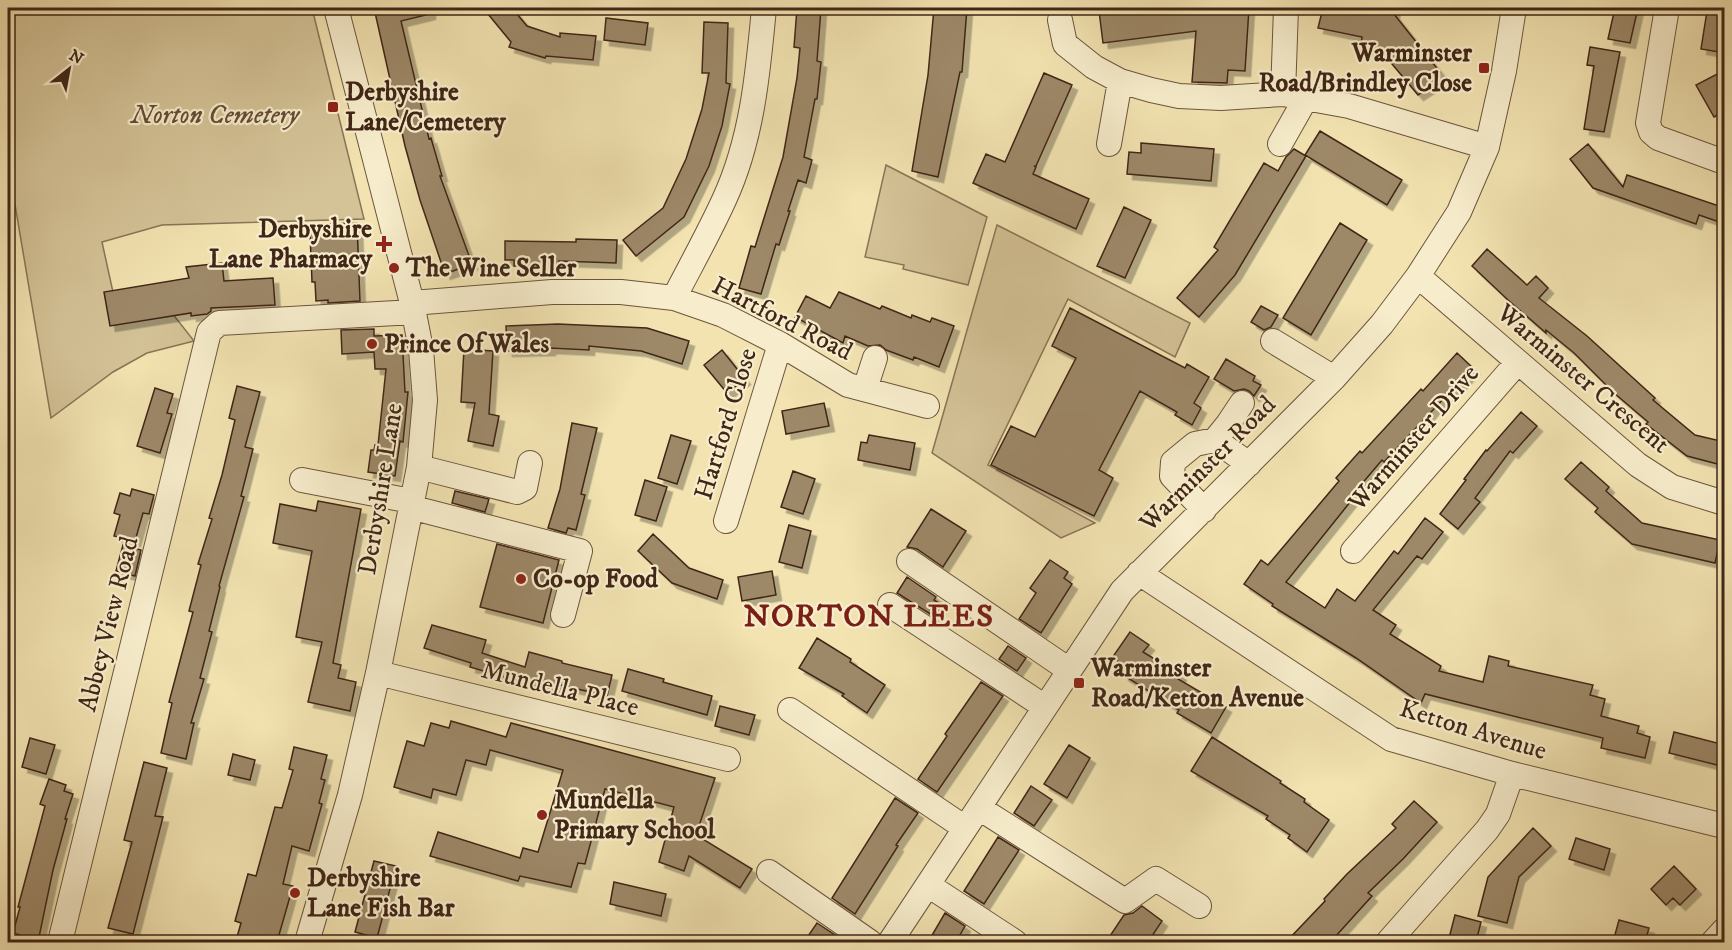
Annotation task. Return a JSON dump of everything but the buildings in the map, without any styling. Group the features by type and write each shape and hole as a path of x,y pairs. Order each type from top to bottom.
{"street":[{"name":"Derbyshire Lane","path":"307,942 350,795 378,674 419,467 425,400 421,349 413,307 336,8"},
{"path":"674,298 725,199 746,138 758,76 764,8"},
{"path":"1280,144 1294,96 1286,8"},
{"name":"Warminster Road","path":"890,942 1122,591 1334,378 1383,324 1418,276 1459,212 1487,147 1504,71 1514,8"},
{"path":"1667,8 1648,123 1651,132 1658,138 1725,162"},
{"path":"1060,20 1065,44 1094,67 1120,81 1179,96 1221,98 1294,96 1349,105 1487,147"},
{"path":"1109,144 1120,81"},
{"name":"Warminster Crescent","path":"1418,276 1638,465 1672,487 1725,503"},
{"name":"Hartford Road","path":"219,323 413,307 552,292 621,292 674,298 723,315 780,344 848,385 927,406"},
{"name":"Abbey View Road","path":"60,942 209,332 219,323"},
{"path":"1273,342 1334,378"},
{"name":"Hartford Close","path":"726,521 780,344"},
{"name":"Hartford Road","path":"864,389 875,358"},
{"name":"Warminster Drive","path":"1353,551 1517,363"},
{"path":"1204,510 1172,476 1173,462 1195,444 1215,440 1242,402"},
{"path":"1215,440 1249,464"},
{"path":"419,467 517,492 525,488 530,463"},
{"path":"303,480 410,504 580,551 563,615"},
{"path":"909,561 1070,670"},
{"name":"Ketton Avenue","path":"1139,573 1391,739 1512,774 1725,826"},
{"path":"890,605 1045,707"},
{"name":"Mundella Place","path":"378,674 728,759"},
{"path":"790,710 965,828"},
{"path":"1388,942 1487,830 1498,814 1512,774"},
{"path":"979,808 1125,901 1156,879 1199,906"},
{"path":"769,872 870,942"},
{"path":"928,885 1015,942"},
{"path":"1713,942 1725,930"}],"green space":[{"name":"Norton Cemetery","path":"8,8 312,8 364,219 162,225 102,242 118,315 172,313 194,341 147,353 113,372 51,418 8,163"},
{"path":"886,165 987,217 968,285 903,269 904,265 865,257"},
{"path":"997,225 1190,323 1175,357 1068,299 988,465 1095,523 1061,538 932,453"}],"place":[{"name":"Warminster Road/Brindley Close","path":"1484,68"},
{"name":"Derbyshire Lane/Cemetery","path":"333,107"},
{"name":"Derbyshire Lane Pharmacy","path":"384,244"},
{"name":"The Wine Seller","path":"394,268"},
{"name":"Prince Of Wales","path":"372,344"},
{"name":"Co-op Food","path":"521,579"},
{"name":"Warminster Road/Ketton Avenue","path":"1079,683"},
{"name":"Mundella Primary School","path":"542,815"},
{"name":"Derbyshire Lane Fish Bar","path":"295,893"}],"district":[{"name":"NORTON LEES","path":"869,617"}]}
